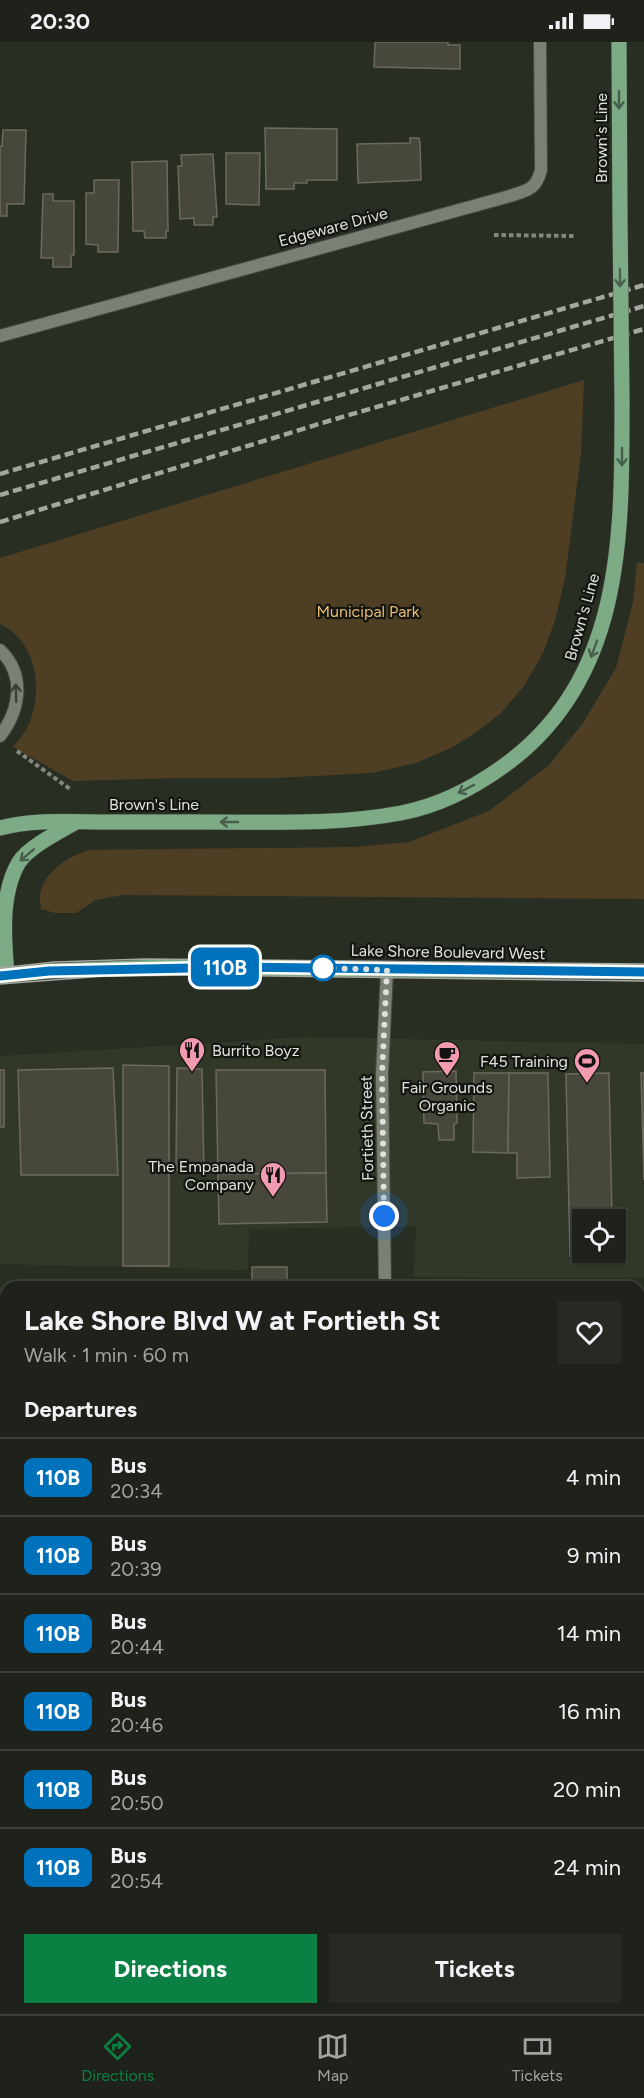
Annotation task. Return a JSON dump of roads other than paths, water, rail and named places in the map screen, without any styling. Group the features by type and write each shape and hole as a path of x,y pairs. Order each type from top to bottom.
{"main road":[{"name":"Brown's Line","path":"0,828 52,821 336,822 403,813 449,798 485,780 519,755 548,728 574,692 595,648 608,605 617,556 622,473 619,42"},
{"path":"3,975 3,919 9,883 20,861 39,845 76,822"},
{"name":"Lake Shore Boulevard West","path":"3,975 161,967 644,972"}],"street":[{"name":"Edgeware Drive","path":"0,336 530,189 538,182 540,170 540,42"},
{"path":"0,650 13,669 18,687 16,705 10,722 0,736"},
{"name":"Fortieth Street","path":"385,1281 382,1074 387,970"}],"tram line":[{"path":"0,968 54,962 145,959 644,964"},
{"path":"0,984 105,976 195,975 644,981"}],"railway":[{"path":"0,474 644,285"},
{"path":"0,495 644,306"},
{"path":"0,522 332,420 644,329"}],"place":[{"name":"Burrito Boyz","path":"192,1073"},
{"name":"Fair Grounds Organic","path":"447,1077"},
{"name":"F45 Training","path":"587,1084"},
{"name":"The Empanada Company","path":"273,1198"}],"park label":[{"name":"Municipal Park","path":"368,611"}]}
